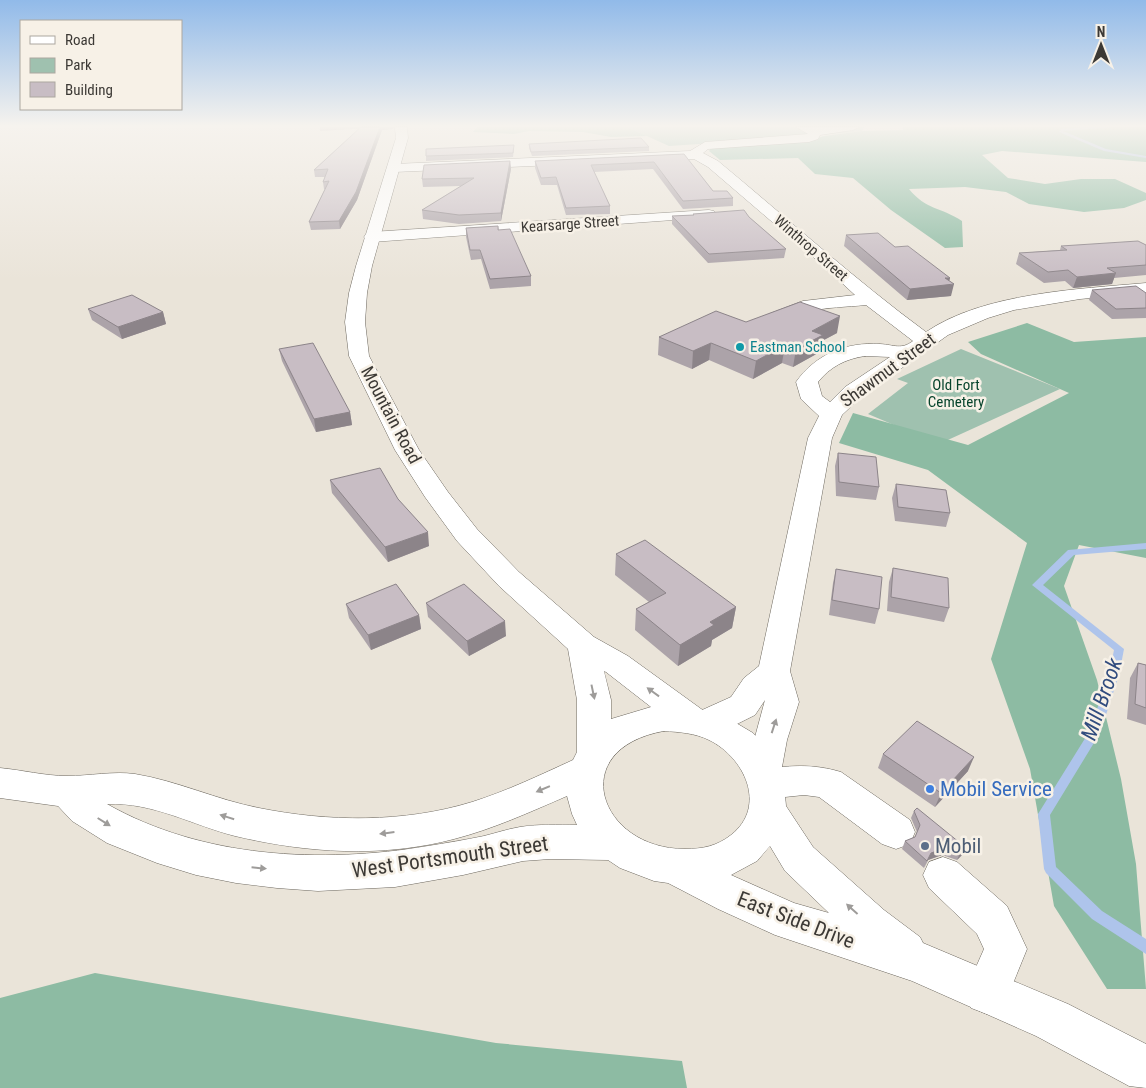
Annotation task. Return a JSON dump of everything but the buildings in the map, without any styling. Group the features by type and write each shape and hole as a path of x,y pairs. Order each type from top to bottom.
{"main road":[{"name":"Mountain Road","path":"391,178 372,237 358,292 355,322 359,356 407,450 438,497 468,535 510,578 583,644 617,664 698,722"},
{"name":"Winthrop Street","path":"730,178 825,258 916,347"},
{"path":"748,212 768,210"},
{"name":"Kearsarge Street","path":"372,237 729,213"},
{"name":"Shawmut Street","path":"766,789 770,740 782,702 774,671 820,438 831,414 853,392 916,347 941,331 981,314 1012,305 1080,294 1146,288"},
{"path":"763,324 803,307 870,300"},
{"path":"831,414 812,399 807,382 821,365 864,348 916,347"},
{"path":"583,644 594,700 592,761 585,783 587,804 596,824 612,843 632,856 654,865 678,869 711,866 739,854 759,834 766,789 755,758 728,734 698,722 664,718 637,723 613,734 592,761"},
{"path":"698,722 719,718 743,706 756,687 774,671"},
{"name":"West Portsmouth Street","path":"0,783 67,791 112,787 142,790 232,819 284,830 337,834 379,834 454,823 488,812 592,761"},
{"path":"766,789 804,780 828,783 896,832"},
{"name":"East Side Drive","path":"766,789 799,859 869,924 918,962"},
{"name":"West Portsmouth Street","path":"67,791 86,811 122,833 182,853 237,866 276,870 336,872 395,869 465,857 528,843 612,843"},
{"name":"East Side Drive","path":"678,869 732,896 790,921 918,962 1052,1020 1146,1069"},
{"path":"943,875 992,920 1006,949 986,992"}],"green space":[{"path":"851,178 1008,178 1045,184 1081,179 1115,179 1146,193 1146,200 1124,208 1084,212 1029,204 1006,192 965,187 909,189 921,201 962,221 963,247 945,248 891,210"},
{"path":"1027,323 1074,342 1146,337 1146,558 1079,545 1064,586 1097,680 1121,779 1136,864 1146,989 1107,989 1054,906 1030,769 991,659 1027,543 928,470 839,443 853,413 968,445 1069,393 981,354 968,342"},
{"name":"Old Fort Cemetery","path":"961,349 1060,389 939,444 868,414 908,383 897,379"},
{"path":"95,973 496,1043 682,1061 687,1088 0,1088 0,998"}],"waterway":[{"name":"Mill Brook","path":"1146,546 1071,552 1037,585 1119,649 1114,675 1094,733 1044,814 1050,869 1097,915 1146,947"}],"place":[{"name":"Eastman School","path":"740,347"},
{"name":"Mobil Service","path":"930,789"},
{"name":"Mobil","path":"925,846"}]}
